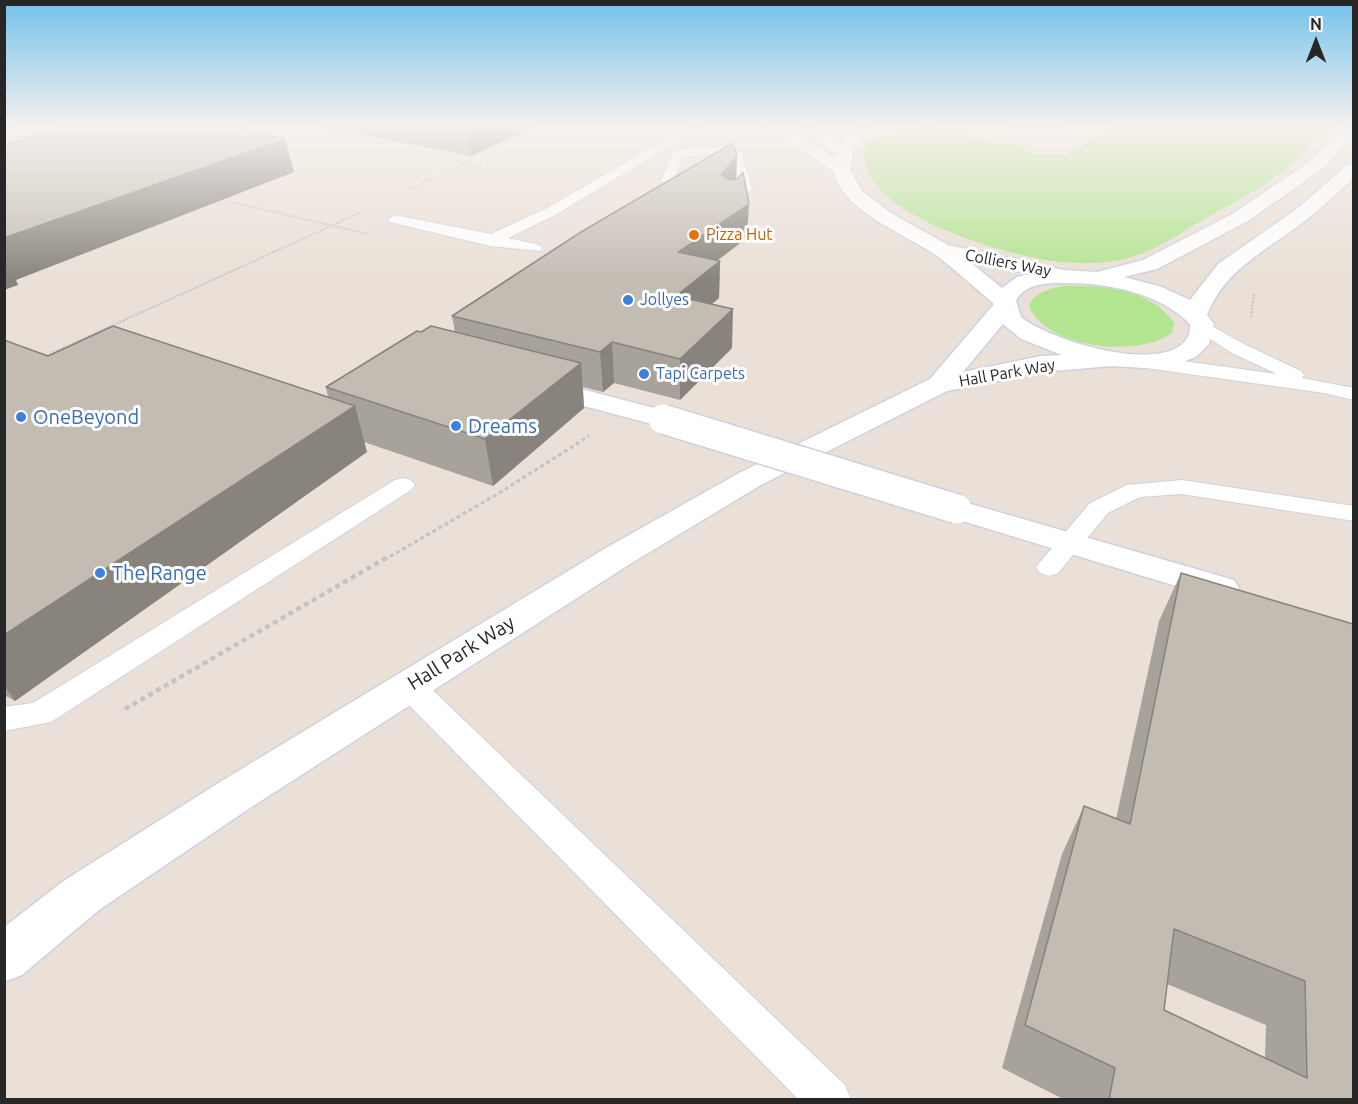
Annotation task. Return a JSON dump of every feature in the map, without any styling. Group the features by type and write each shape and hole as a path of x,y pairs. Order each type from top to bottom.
{"main road":[{"name":"Colliers Way","path":"846,178 850,188 867,204 901,228 942,250 1004,305 1011,321 1027,333 1050,345 1079,354 1110,359"},
{"path":"1085,276 1150,265 1209,235 1297,178"},
{"path":"1110,359 1139,361 1183,353 1196,345 1202,336 1198,320 1201,297 1222,271 1304,213 1343,178"},
{"name":"Colliers Way","path":"942,250 1085,276"},
{"path":"1085,276 1155,291 1179,302 1198,320"},
{"name":"Hall Park Way","path":"939,385 1004,305 1011,290 1026,282 1048,277 1085,276"},
{"name":"Hall Park Way","path":"4,958 82,895 408,686 618,556 750,479 939,385 1041,364 1110,359"},
{"path":"519,380 663,419 957,509 1059,555 1248,596"}],"lane":[{"path":"490,241 552,211 609,178"},
{"path":"668,180 671,178"},
{"path":"729,207 745,189 742,178"},
{"path":"395,219 490,241 534,248"},
{"path":"1198,320 1264,362 1324,387"},
{"path":"1139,361 1324,387 1353,394"},
{"path":"4,719 39,714 403,485"},
{"path":"1059,555 1100,508 1136,490 1182,487 1353,514"},
{"path":"408,686 830,1100"}],"path":[{"path":"404,192 435,178"},
{"path":"892,178 895,182"},
{"path":"40,358 364,211"},
{"path":"1255,322 1251,316 1257,286"},
{"path":"118,713 496,495 627,411"}],"green space":[{"path":"872,178 1276,178 1165,243 1123,259 1096,263 1060,262 1037,258 978,242 916,216 891,199"},
{"path":"1062,286 1108,288 1138,296 1164,311 1174,323 1172,333 1157,341 1116,347 1073,340 1054,332 1039,321 1029,306 1038,295"}],"building":[{"path":"4,178 176,178 4,238"},
{"path":"674,178 726,178 731,180 744,178 749,204 678,252 720,261 676,296 733,309 680,359 612,342 600,352 452,316 581,232"},
{"name":"The Range","path":"113,326 355,406 4,635 4,340 48,356"},
{"path":"431,326 581,363 485,439 326,387 417,331 421,332"},
{"path":"1181,573 1353,624 1353,1100 1109,1100 1115,1068 1025,1025 1084,806 1130,824","holes":["1174,929 1305,981 1307,1078 1164,1010"]}],"place":[{"name":"Pizza Hut","path":"694,235"},
{"name":"Jollyes","path":"628,300"},
{"name":"Tapi Carpets","path":"644,374"},
{"name":"OneBeyond","path":"21,417"},
{"name":"Dreams","path":"456,426"},
{"name":"The Range","path":"100,573"}]}
